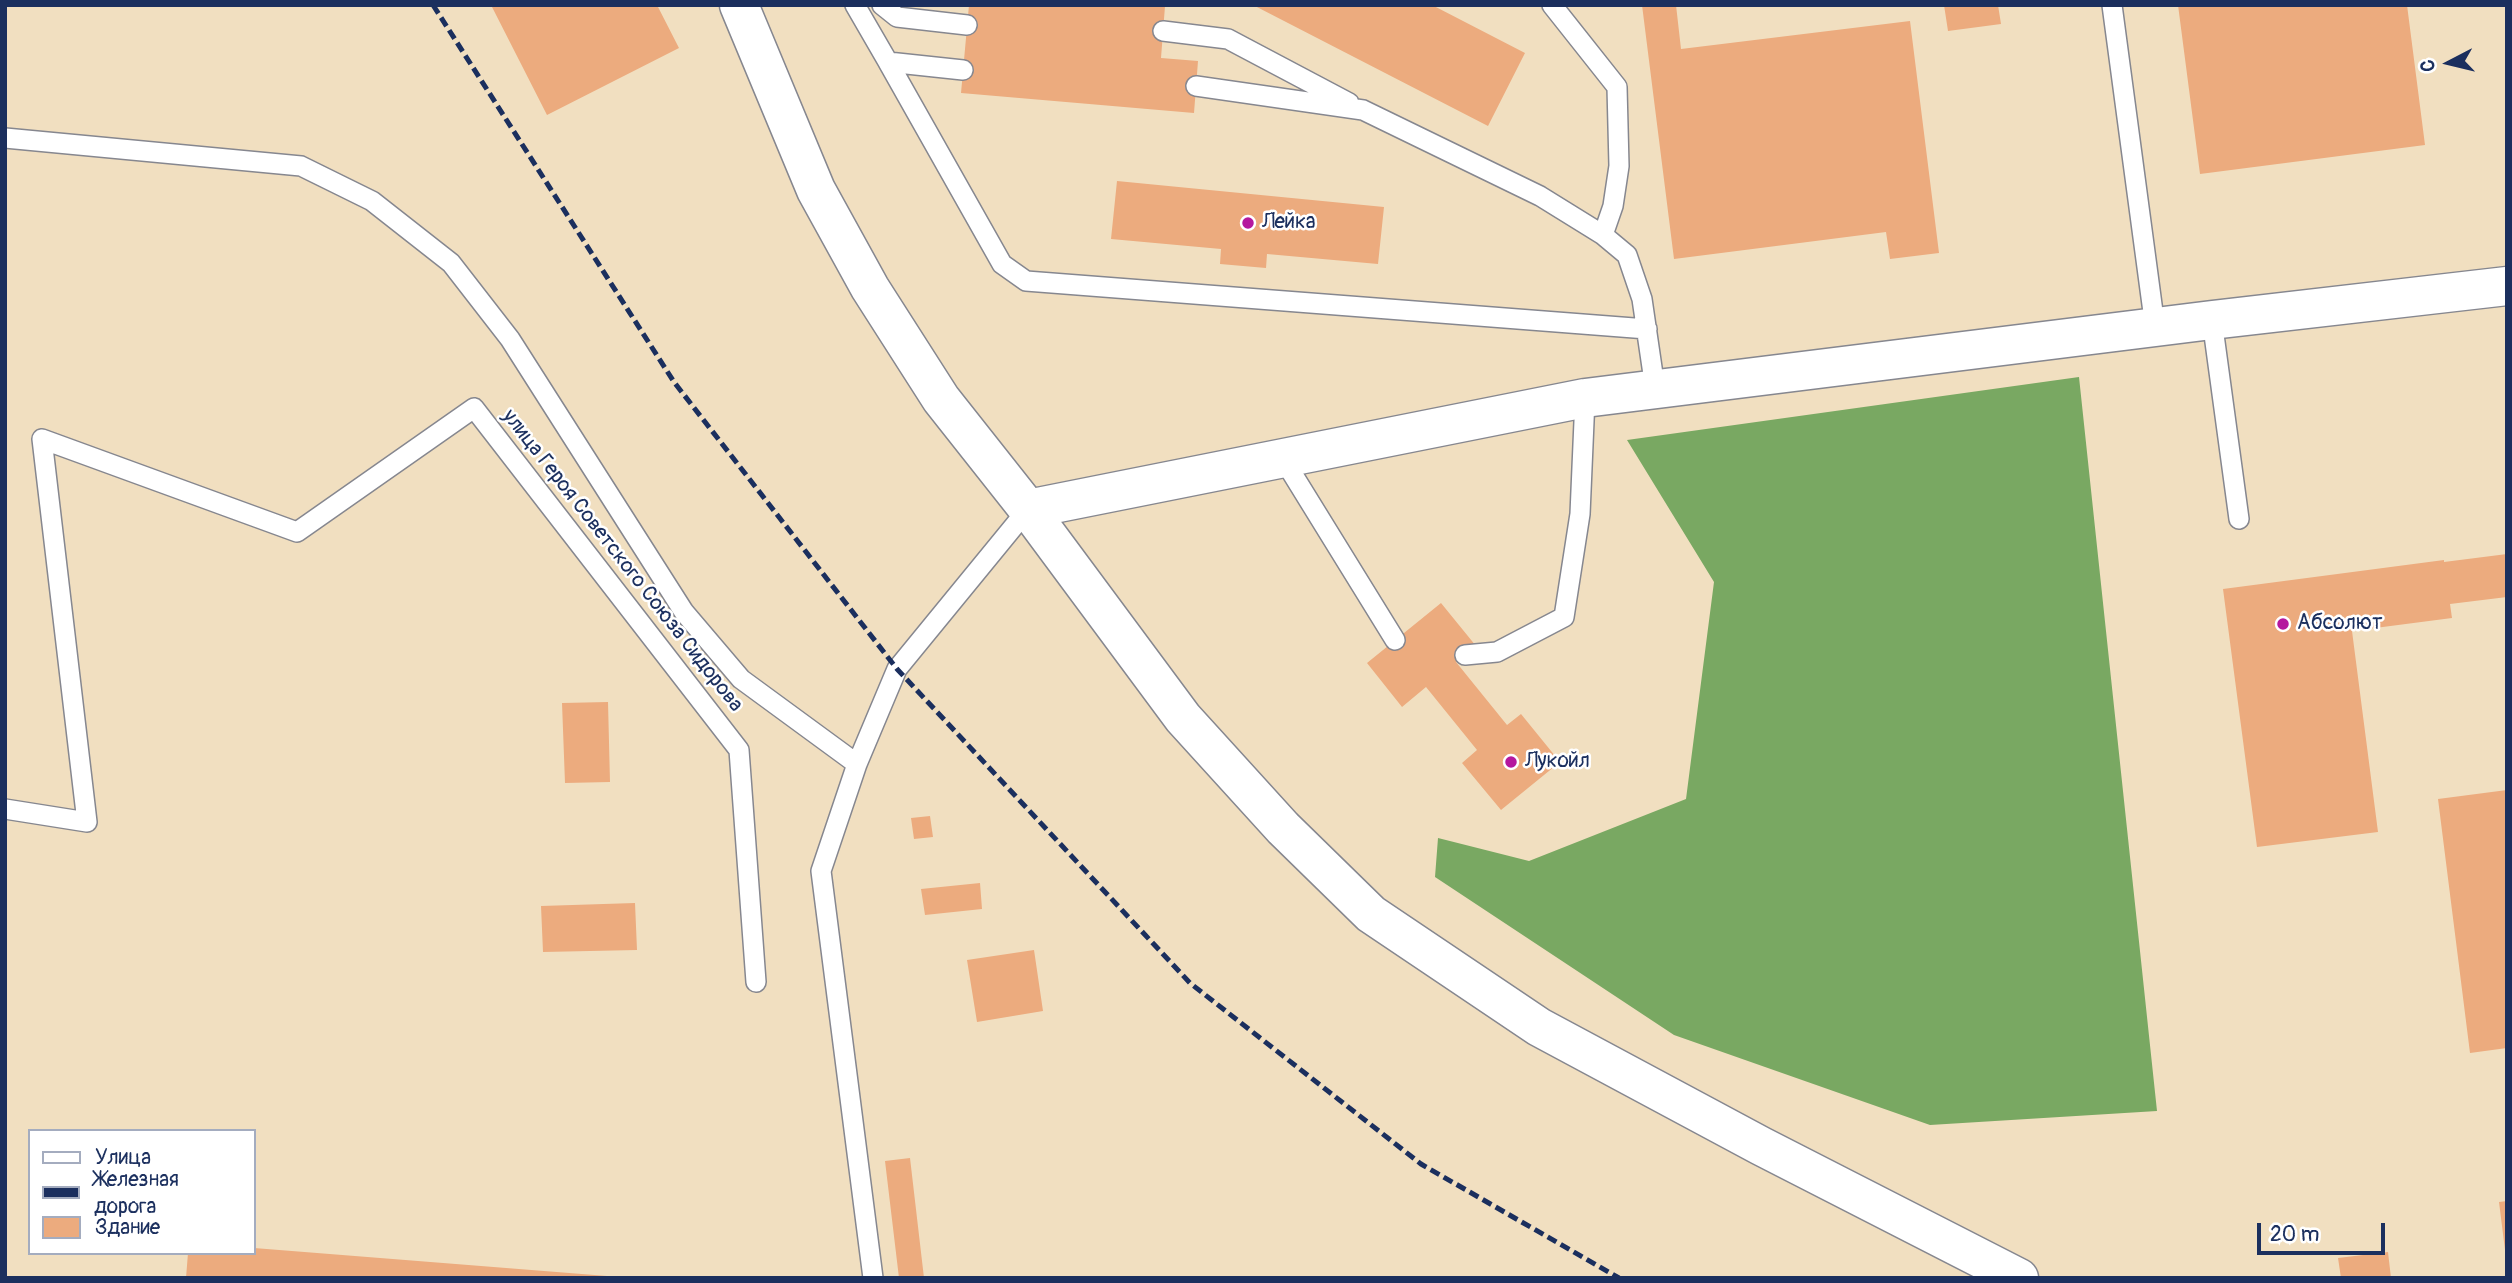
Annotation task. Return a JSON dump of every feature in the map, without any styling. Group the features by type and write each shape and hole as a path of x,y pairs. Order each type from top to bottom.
{"main road":[{"path":"739,5 816,190 870,288 941,399 1028,509 1182,718 1283,828 1371,914 1539,1027 1761,1146 2019,1278"},
{"path":"1028,509 1585,398 2507,286"}],"lane":[{"path":"855,5 1002,264 1026,281 1647,329"},
{"path":"882,5 897,17 967,25"},
{"path":"1552,5 1617,87 1619,166 1614,206 1603,234"},
{"path":"2112,5 2155,327"},
{"path":"1163,32 1228,39 1363,110 1540,196 1603,234 1627,255 1642,299 1655,388"},
{"path":"888,62 963,70"},
{"path":"1196,86 1363,110"},
{"path":"5,138 301,166 372,201 451,263 510,339 684,612 741,679 857,764"},
{"path":"2212,320 2239,519"},
{"path":"1465,655 1497,652 1564,617 1580,514 1585,398"},
{"name":"улица Героя Советского Союза Сидорова","path":"5,809 87,822 42,439 297,533 474,408 739,750 757,982"},
{"path":"1282,457 1395,640"},
{"path":"873,1278 821,871 857,764 897,669 1028,509"}],"green space":[{"path":"2079,377 2157,1111 1930,1125 1674,1035 1435,877 1438,838 1529,861 1686,799 1714,582 1627,440"}],"building":[{"path":"491,5 657,5 679,48 547,115"},
{"path":"969,5 1165,6 1161,58 1198,61 1194,113 961,93"},
{"path":"1253,5 1432,5 1525,53 1488,126"},
{"path":"1642,5 1676,5 1681,49 1910,21 1939,253 1890,259 1886,232 1674,259"},
{"path":"1944,5 1998,5 2001,24 1948,31"},
{"path":"2178,5 2407,5 2425,145 2200,174"},
{"name":"Лейка","path":"1117,181 1384,207 1378,264 1267,254 1266,268 1220,264 1221,249 1111,239"},
{"path":"2507,554 2507,597 2450,604 2452,618 2352,631 2378,832 2257,847 2223,589"},
{"path":"1441,603 1476,646 1456,662 1507,725 1521,714 1560,762 1501,810 1462,763 1477,750 1426,687 1402,707 1367,663"},
{"path":"608,702 610,782 565,783 562,703"},
{"path":"2507,790 2507,1048 2470,1053 2438,799"},
{"path":"930,816 933,837 914,839 911,818"},
{"path":"980,883 982,909 925,915 921,889"},
{"path":"635,903 637,950 543,952 541,906"},
{"path":"1034,950 1043,1011 977,1022 967,960"},
{"path":"910,1158 924,1278 899,1278 885,1161"},
{"path":"2507,1201 2507,1250 2505,1250 2499,1202"},
{"path":"256,1248 607,1276 607,1278 186,1278 188,1255 256,1255"},
{"path":"2388,1252 2391,1278 2341,1278 2338,1258"}],"railway":[{"path":"433,5 674,382 897,669 1190,983 1421,1164 1619,1278"}],"place":[{"name":"Лейка","path":"1248,223"},
{"name":"Абсолют","path":"2283,624"},
{"name":"Лукойл","path":"1511,762"}]}
